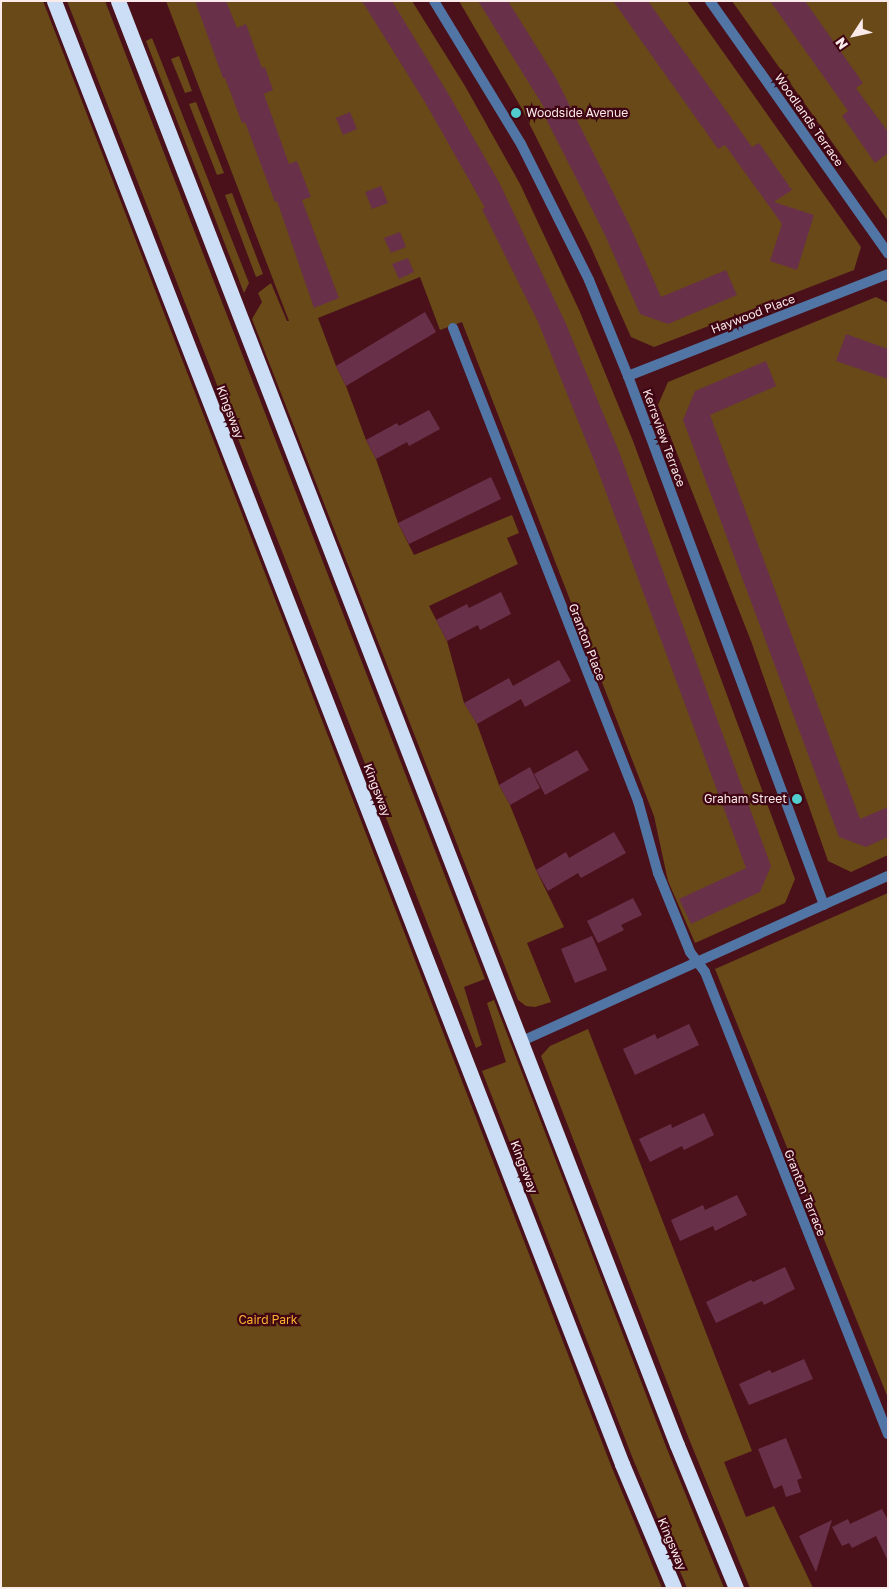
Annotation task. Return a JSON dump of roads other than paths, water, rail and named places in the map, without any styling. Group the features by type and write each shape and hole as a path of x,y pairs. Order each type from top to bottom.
{"highway":[{"name":"Kingsway","path":"54,1 622,1464 674,1588"},
{"path":"118,1 677,1445 736,1588"}],"street":[{"name":"Kerrsview Terrace","path":"434,1 521,144 589,280 628,376 824,905"},
{"name":"Woodlands Terrace","path":"710,1 888,252"},
{"name":"Haywood Place","path":"628,376 888,274"},
{"name":"Granton Place","path":"454,328 638,802 658,873 690,952 698,964"},
{"path":"522,1042 698,964 888,876"},
{"name":"Granton Terrace","path":"698,964 705,972 888,1434"}],"place":[{"name":"Woodside Avenue","path":"516,113"},
{"name":"Graham Street","path":"797,799"}],"park label":[{"name":"Caird Park","path":"268,1320"}]}
